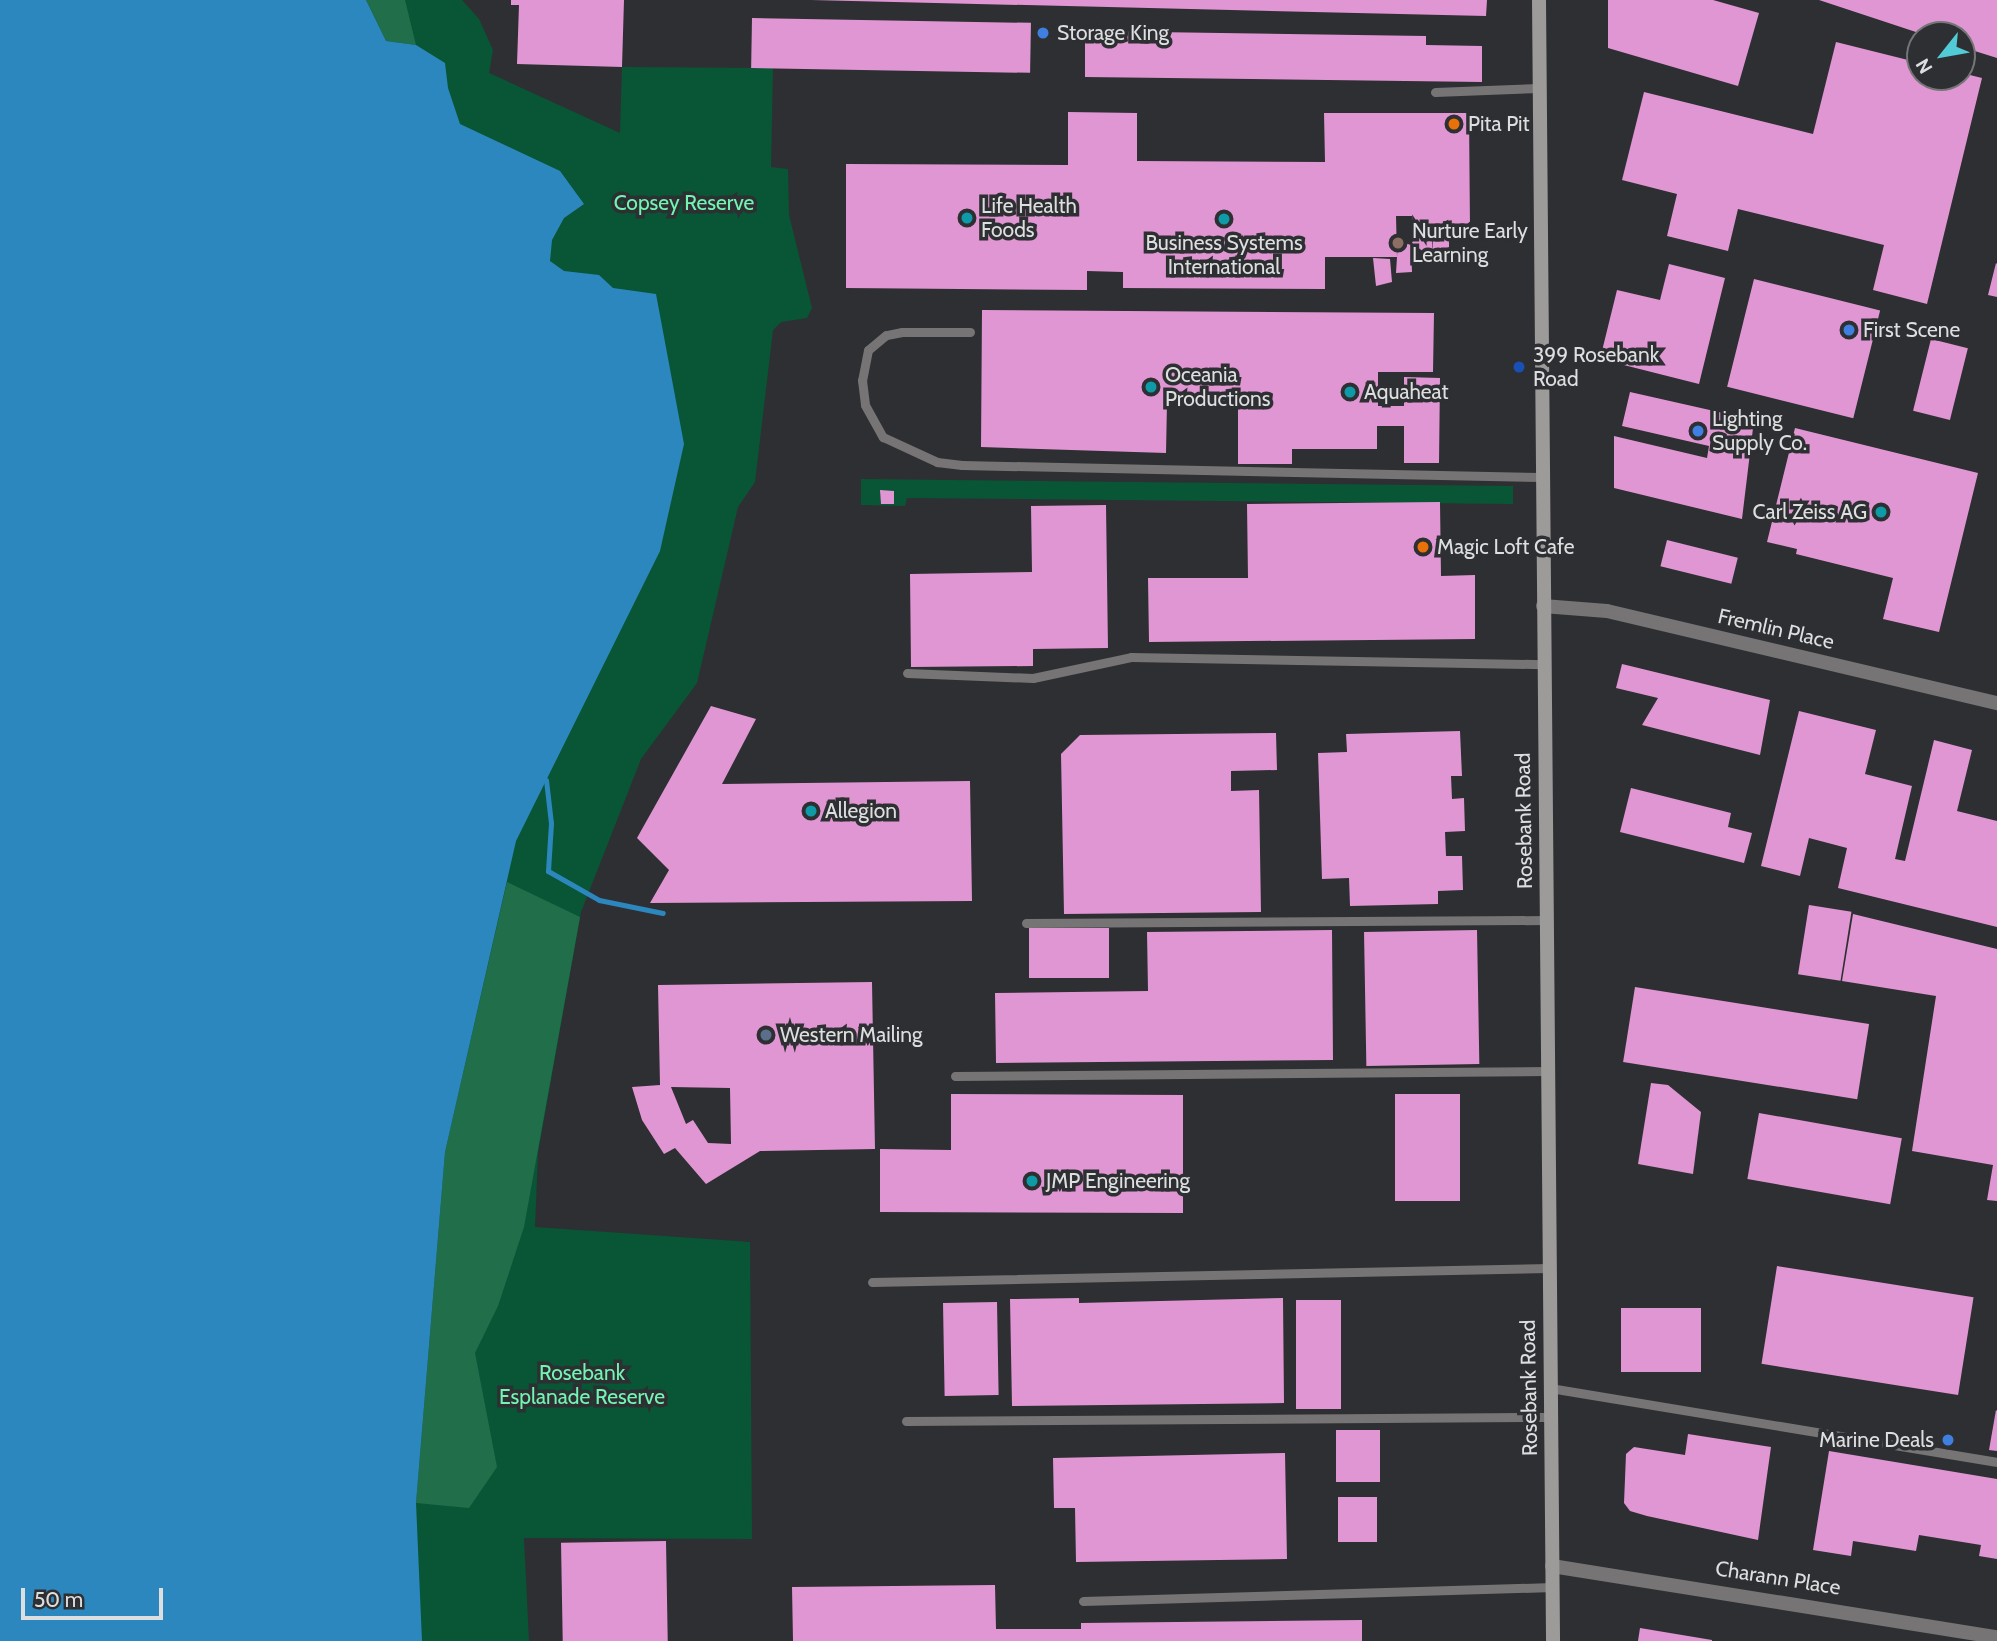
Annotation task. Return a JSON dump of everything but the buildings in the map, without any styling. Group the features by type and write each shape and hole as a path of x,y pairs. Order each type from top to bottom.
{"main road":[{"name":"Rosebank Road","path":"1539,0 1553,1641"}],"street":[{"name":"Fremlin Place","path":"1543,606 1607,611 1997,703"},
{"name":"Charann Place","path":"1552,1566 1997,1637"}],"lane":[{"path":"1435,92 1539,88"},
{"path":"970,332 902,332 886,335 868,351 862,380 865,405 883,437 936,462 962,465 1541,477"},
{"path":"907,673 1033,678 1131,657 1543,664"},
{"path":"1026,923 1545,920"},
{"path":"955,1076 1547,1071"},
{"path":"872,1282 1549,1268"},
{"path":"1550,1388 1997,1462"},
{"path":"905,1421 1550,1417"},
{"path":"1083,1601 1552,1587"}],"green space":[{"path":"0,0 462,0 479,19 493,50 489,73 620,133 622,67 773,68 771,167 788,169 789,215 812,308 807,318 781,322 773,330 755,482 738,507 697,683 641,759 581,912 538,1153 535,1227 750,1242 752,1539 524,1538 529,1641 0,1641"},
{"path":"366,0 405,0 416,45 386,41"},
{"path":"861,479 1513,486 1513,504 907,498 905,506 861,505"},
{"path":"507,882 580,917 524,1227 498,1306 475,1353 497,1467 469,1508 416,1503 445,1152"}],"water":[{"path":"0,0 366,0 386,41 416,45 445,63 448,88 460,124 560,171 584,204 564,218 552,240 550,261 564,271 599,275 613,288 656,294 684,444 660,551 516,841 445,1152 416,1503 422,1641 0,1641"}],"waterway":[{"path":"546,780 551,823 548,871 599,900 663,913"}],"place":[{"name":"Storage King","path":"1043,33"},
{"name":"Pita Pit","path":"1454,124"},
{"name":"Life Health Foods","path":"967,218"},
{"name":"Business Systems International","path":"1224,219"},
{"name":"Nurture Early Learning","path":"1398,243"},
{"name":"First Scene","path":"1849,330"},
{"name":"399 Rosebank Road","path":"1519,367"},
{"name":"Oceania Productions","path":"1151,387"},
{"name":"Aquaheat","path":"1350,392"},
{"name":"Lighting Supply Co.","path":"1698,431"},
{"name":"Carl Zeiss AG","path":"1881,512"},
{"name":"Magic Loft Cafe","path":"1423,547"},
{"name":"Allegion","path":"811,811"},
{"name":"Western Mailing","path":"766,1035"},
{"name":"JMP Engineering","path":"1032,1181"},
{"name":"Marine Deals","path":"1948,1440"}],"park label":[{"name":"Copsey Reserve","path":"684,203"},
{"name":"Rosebank Esplanade Reserve","path":"582,1385"}]}
